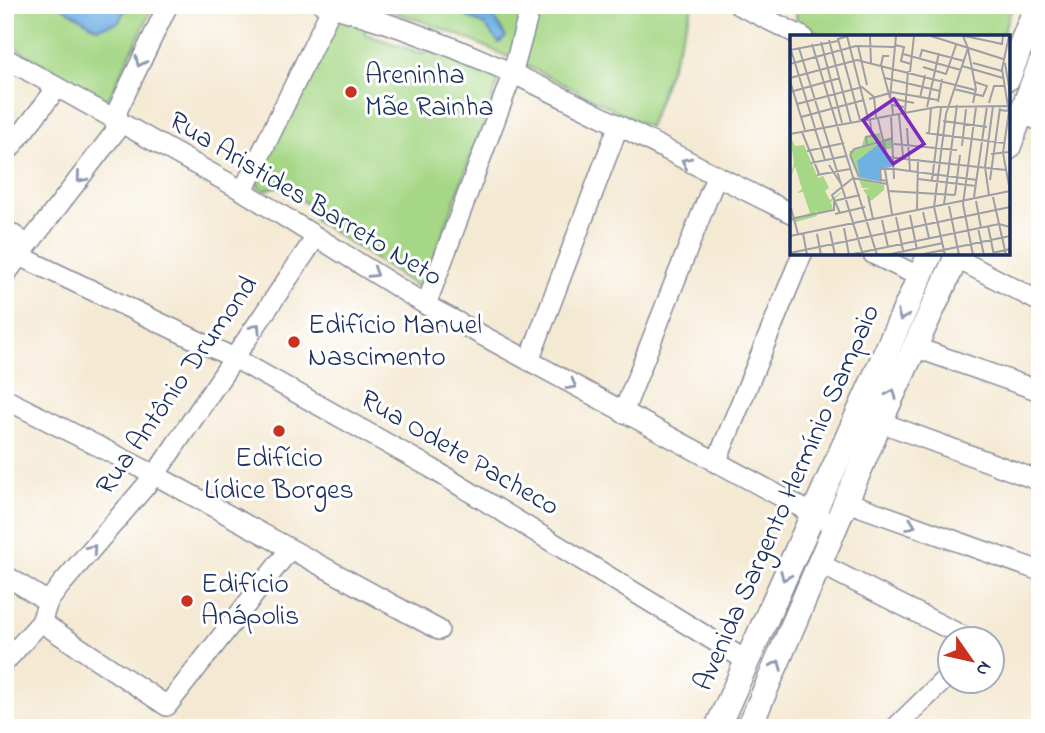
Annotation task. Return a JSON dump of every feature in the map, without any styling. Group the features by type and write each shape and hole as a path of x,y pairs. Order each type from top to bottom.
{"main road":[{"path":"1010,73 1037,5"},
{"path":"1010,145 1031,117 1040,65"},
{"name":"Avenida Sargento Hermínio Sampaio","path":"717,728 929,256"},
{"name":"Avenida Sargento Hermínio Sampaio","path":"749,728 880,422 957,256"}],"street":[{"path":"5,275 115,132 118,109 168,5"},
{"path":"426,305 512,75 531,5"},
{"path":"738,5 799,35"},
{"path":"243,191 328,6 414,31 512,75 790,213"},
{"name":"Rua Aristides Barreto Neto","path":"5,58 243,191 426,305 836,526"},
{"path":"5,155 57,88"},
{"path":"529,360 618,127"},
{"path":"623,413 716,177"},
{"name":"Rua Odete Pacheco","path":"5,229 24,251 236,359 441,474 747,661"},
{"name":"Rua Antônio Drumond","path":"5,662 41,622 48,602 155,475 316,237"},
{"path":"716,463 801,256"},
{"path":"877,256 919,276"},
{"path":"957,256 1040,302"},
{"path":"914,347 1040,391"},
{"path":"5,399 155,475 439,630"},
{"path":"880,422 1040,481"},
{"path":"847,502 1040,571"},
{"path":"41,622 167,706 289,549"},
{"path":"820,564 938,624"},
{"path":"5,575 48,602"},
{"path":"895,728 936,688"}],"green space":[{"path":"5,5 154,5 110,96 104,100 5,42"},
{"path":"367,5 693,5 649,127 475,42 404,15"},
{"path":"797,5 1013,5 1002,35 822,35 796,20"},
{"path":"338,17 365,24 365,34 421,53 435,47 500,78 422,290 315,220 311,206 277,186 264,191 258,187 257,177 333,20"}],"water":[{"path":"59,5 127,5 119,22 97,28"},
{"path":"441,5 486,5 506,37 499,43 485,25"}],"place":[{"name":"Areninha Mãe Rainha","path":"351,92"},
{"name":"Edifício Manuel Nascimento","path":"294,342"},
{"name":"Edifício Lídice Borges","path":"279,431"},
{"name":"Edifício Anápolis","path":"187,601"}]}
